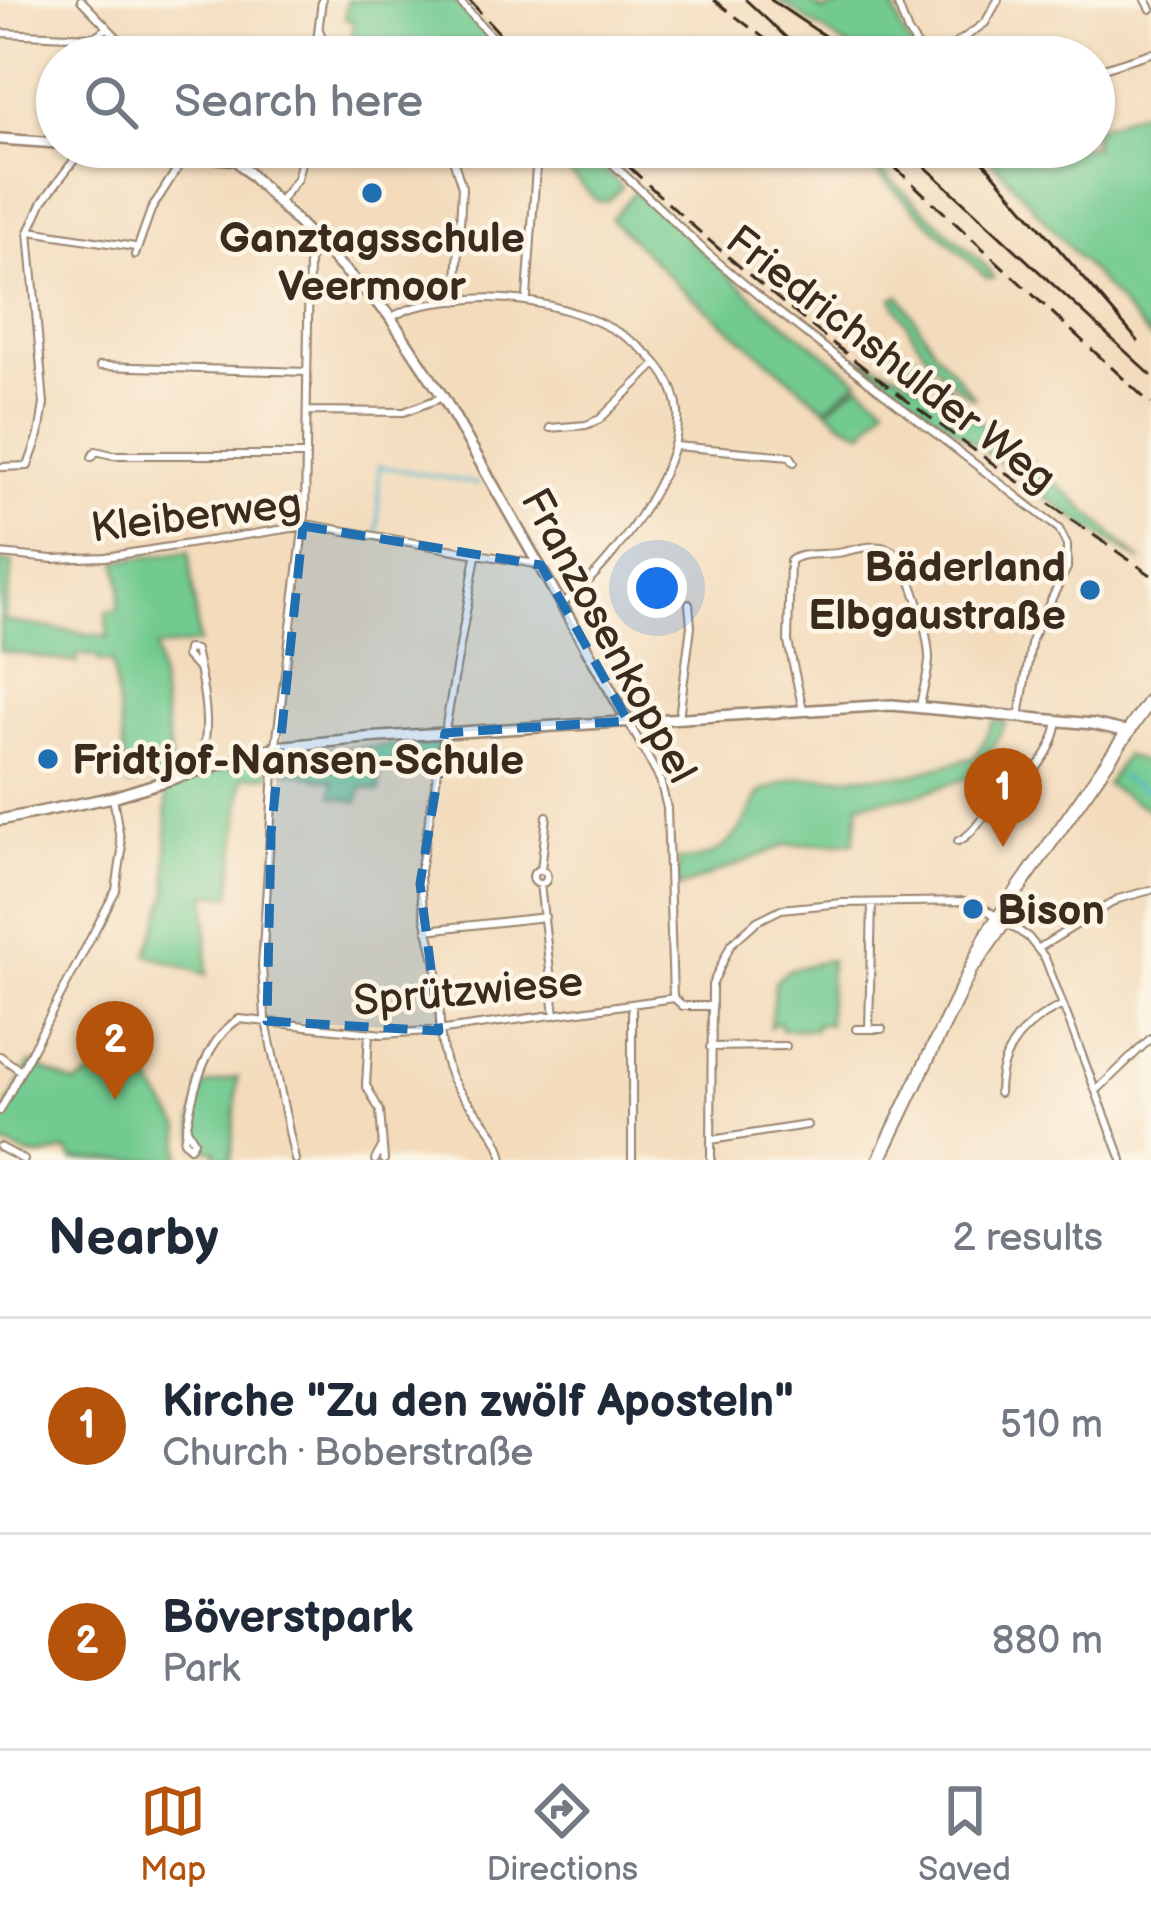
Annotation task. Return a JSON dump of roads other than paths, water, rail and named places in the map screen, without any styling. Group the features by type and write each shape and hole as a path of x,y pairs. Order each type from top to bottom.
{"main road":[{"path":"879,1160 973,967 1026,877 1151,699"}],"street":[{"path":"81,0 115,36"},
{"path":"319,30 322,0"},
{"path":"458,0 491,36"},
{"path":"896,0 911,36"},
{"path":"966,36 985,22 998,0"},
{"path":"1146,0 1151,8"},
{"path":"95,36 107,28"},
{"path":"0,33 70,36"},
{"path":"1115,64 1151,53"},
{"path":"0,139 36,142"},
{"path":"0,467 28,466 42,424 30,231 38,209 68,168"},
{"path":"30,231 135,251 158,200 182,168"},
{"name":"Franzosenkoppel","path":"244,168 391,318 563,603 660,780 667,808 674,998"},
{"path":"279,202 300,168"},
{"path":"455,168 462,193 457,301"},
{"path":"527,299 536,168"},
{"name":"Friedrichshulder Weg","path":"618,168 756,293 1059,529 1067,544 1067,568 1032,638 1019,717"},
{"path":"295,1160 267,1022 262,966 276,747 304,526 310,257 320,245"},
{"path":"391,318 405,310 457,301 527,299 569,309 605,326 656,364 668,380 676,399 675,446 647,505 563,603"},
{"path":"550,428 600,419 656,364"},
{"path":"100,366 307,372"},
{"path":"307,411 404,412 443,398"},
{"path":"675,446 770,454"},
{"path":"112,455 306,455"},
{"name":"Kleiberweg","path":"0,554 80,559 304,526 541,566"},
{"path":"803,713 788,642 790,562 799,555 868,547 890,550 900,558 920,612 929,652 920,707"},
{"path":"476,556 420,871 420,897 437,976 439,1030 454,1084 496,1137 503,1160"},
{"path":"679,718 691,626 689,604"},
{"path":"200,670 204,769"},
{"path":"0,820 113,797 276,747 628,721 920,707 1128,732"},
{"path":"958,841 966,839 980,820 1026,781 1046,754 1058,721"},
{"path":"0,1111 116,890 122,851 113,797"},
{"path":"547,816 542,871 547,878 541,884 555,1015"},
{"path":"1039,948 1118,899 1151,890"},
{"path":"711,1160 712,985 722,958 758,921 790,907 967,899 1039,948 1122,1160"},
{"path":"869,1029 872,903"},
{"path":"427,930 544,917"},
{"path":"674,998 683,1006 711,1006"},
{"name":"Sprützwiese","path":"267,1022 369,1034 439,1030 674,998"},
{"path":"632,1004 632,1160"},
{"path":"999,1093 1002,1069 1015,1040 1034,1021 1063,1005"},
{"path":"186,1127 200,1073 230,1025 239,1019 267,1022"},
{"path":"856,1029 882,1029"},
{"path":"369,1034 366,1085 380,1111 380,1160"},
{"path":"1096,1091 1151,1038"},
{"path":"710,1047 786,1046"},
{"path":"0,1056 21,1070"},
{"path":"711,1140 807,1125"},
{"path":"0,1147 24,1160"}],"waterway":[{"path":"378,536 379,466 478,484"},
{"path":"1120,777 1151,793"}],"tram line":[{"path":"746,0 785,36"},
{"path":"771,0 825,36"},
{"path":"927,168 1151,375"},
{"path":"989,168 1138,341"}],"railway":[{"path":"469,0 502,36"},
{"path":"714,0 761,36"},
{"path":"631,168 736,264 871,373 1151,575"},
{"path":"896,168 1151,404"}],"place":[{"name":"Ganztagsschule Veermoor","path":"372,193"},
{"name":"Bäderland Elbgaustraße","path":"1090,590"},
{"name":"Fridtjof-Nansen-Schule","path":"48,759"},
{"name":"Kirche \"Zu den zwölf Aposteln\"","path":"1003,847"},
{"name":"Bison","path":"973,909"},
{"name":"Böverstpark","path":"115,1100"}]}
